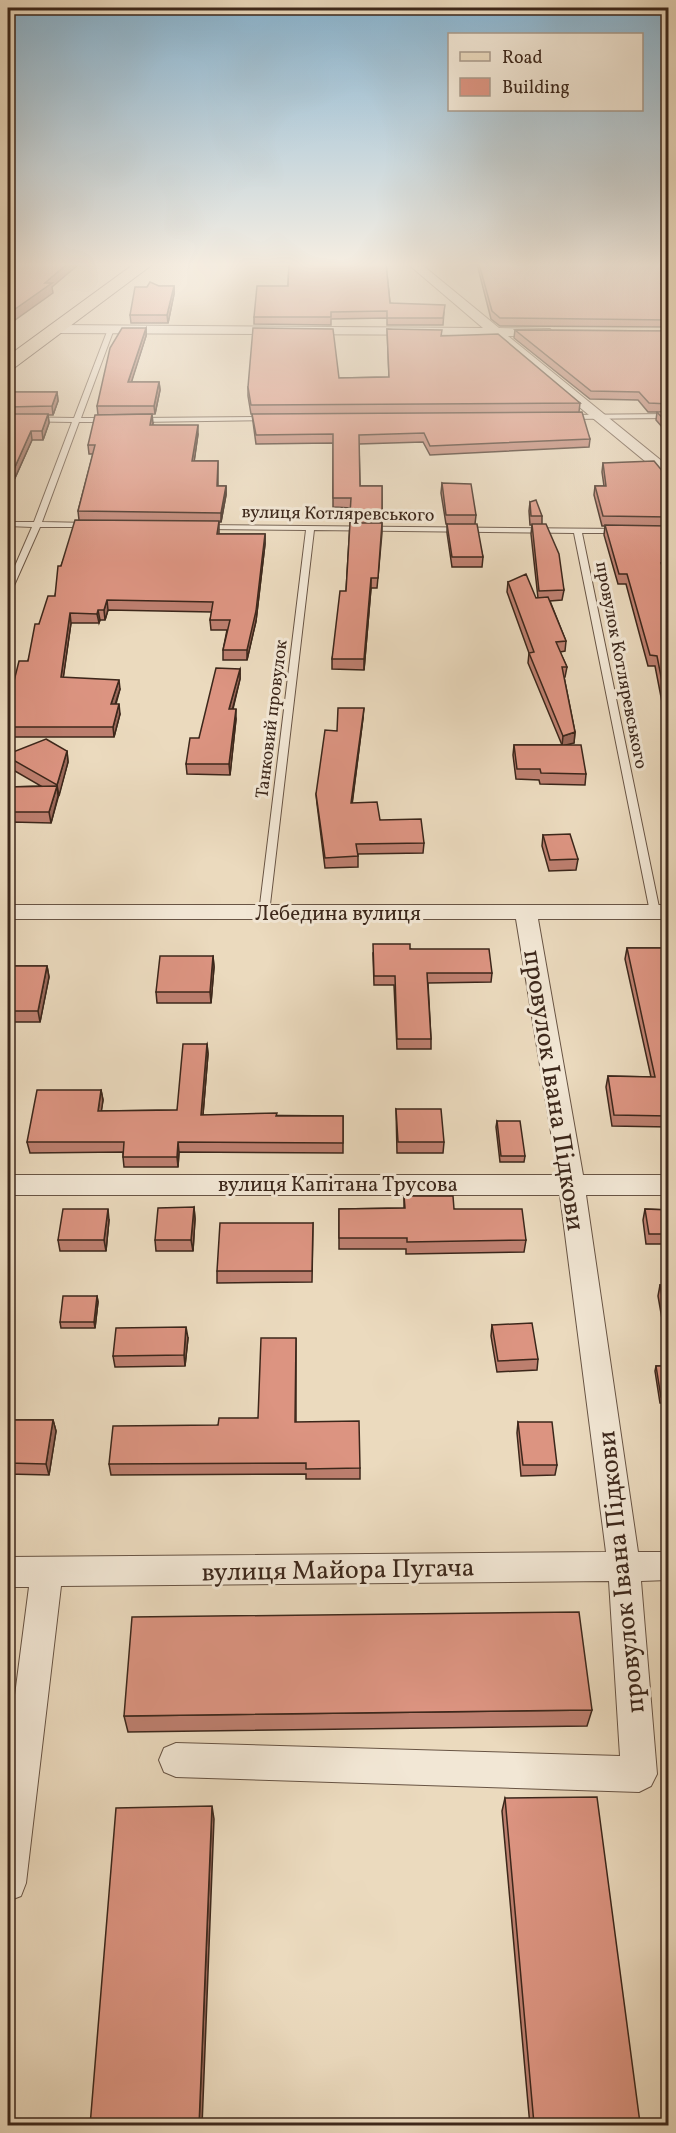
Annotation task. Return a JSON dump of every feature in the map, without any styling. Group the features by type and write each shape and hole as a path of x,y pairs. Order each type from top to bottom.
{"street":[{"path":"535,364 669,473"},
{"name":"Лебедина вулиця","path":"8,912 662,912"},
{"name":"провулок Івана Підкови","path":"176,1760 639,1774 624,1566 572,1184 526,912"},
{"name":"вулиця Капітана Трусова","path":"8,1185 669,1185"},
{"name":"вулиця Майора Пугача","path":"8,1572 669,1566"},
{"path":"8,1883 48,1572"}],"lane":[{"path":"8,590 37,524 98,364"},
{"path":"565,417 669,416"},
{"path":"8,419 113,420"},
{"path":"125,420 279,419"},
{"path":"8,524 96,525"},
{"name":"вулиця Котляревського","path":"191,526 624,531"},
{"name":"Танковий провулок","path":"264,913 310,528"},
{"name":"провулок Котляревського","path":"579,531 662,912"}],"building":[{"path":"107,364 134,364 128,382 159,382 154,406 97,406"},
{"path":"250,364 337,364 339,378 389,377 388,364 533,364 580,403 251,405 248,387"},
{"path":"557,364 669,364 669,404 649,403 639,392 591,391"},
{"path":"8,392 57,392 52,406 8,407"},
{"path":"669,411 669,425 657,412"},
{"path":"582,412 590,439 430,446 424,433 359,435 360,486 382,486 382,514 350,514 351,498 333,498 333,434 256,435 252,414"},
{"path":"8,414 48,414 42,431 31,431 14,469 8,469"},
{"path":"152,414 150,425 198,425 192,461 218,461 217,486 226,486 221,513 78,511 95,445 88,445 95,415"},
{"path":"654,461 669,479 669,517 603,516 595,486 606,486 603,463"},
{"path":"442,483 471,484 476,515 446,515"},
{"path":"536,500 542,516 531,516 530,502"},
{"path":"75,520 219,521 217,534 265,534 256,611 247,650 223,650 230,620 210,620 213,602 107,600 104,610 98,610 97,614 70,613 61,677 119,680 111,704 119,704 113,727 8,727 8,681 14,681 19,661 28,661 35,624 39,624 48,596 55,596 58,566 61,566"},
{"path":"350,523 382,523 378,578 371,578 364,659 332,659 340,591 346,591"},
{"path":"447,524 477,524 483,557 452,557"},
{"path":"532,524 546,524 559,554 564,590 539,591"},
{"path":"605,525 669,526 669,563 661,563 669,583 669,692 664,692 657,656 650,655 627,574 619,574"},
{"path":"526,574 536,598 548,597 566,641 556,642 567,667 562,667 575,732 563,736 529,653 534,652 508,582"},
{"path":"216,668 240,669 229,709 236,709 229,764 186,764 190,738 199,738"},
{"path":"338,708 364,708 351,803 377,802 380,820 421,819 424,843 356,844 358,856 325,858 316,794 325,730 337,731"},
{"path":"46,739 67,751 57,785 8,757 8,754"},
{"path":"514,745 581,745 586,774 541,773 540,769 517,769"},
{"path":"57,786 49,812 10,812 8,818 8,787"},
{"path":"570,834 578,859 550,860 543,835"},
{"path":"373,944 410,944 410,949 489,949 492,973 427,973 431,1039 397,1039 395,976 374,976"},
{"path":"627,948 669,948 669,1116 614,1115 608,1076 655,1077"},
{"path":"160,956 213,956 210,992 156,992"},
{"path":"8,966 47,966 38,1011 8,1011"},
{"path":"183,1044 207,1044 201,1115 277,1113 276,1116 343,1116 343,1143 178,1142 177,1157 123,1157 124,1142 27,1142 37,1090 101,1090 98,1111 177,1110"},
{"path":"396,1109 441,1109 444,1142 398,1142"},
{"path":"497,1121 520,1121 525,1156 501,1156"},
{"path":"404,1196 453,1196 454,1209 522,1209 526,1240 407,1242 407,1238 339,1238 339,1209 405,1208"},
{"path":"194,1207 191,1240 155,1240 158,1208"},
{"path":"63,1209 108,1209 104,1240 58,1240"},
{"path":"645,1209 669,1210 669,1234 649,1234"},
{"path":"220,1223 313,1223 312,1271 217,1271"},
{"path":"660,1285 669,1285 669,1325 667,1325"},
{"path":"63,1296 97,1296 94,1322 60,1322"},
{"path":"532,1323 538,1359 498,1361 492,1325"},
{"path":"186,1327 184,1355 113,1356 116,1328"},
{"path":"261,1338 296,1338 295,1422 359,1421 360,1468 306,1469 306,1463 109,1464 113,1426 218,1425 219,1418 258,1418"},
{"path":"656,1366 669,1366 669,1397 661,1397"},
{"path":"8,1420 53,1420 46,1464 8,1463"},
{"path":"518,1422 552,1422 557,1465 523,1465"},
{"path":"579,1612 592,1710 124,1716 132,1617"},
{"path":"597,1797 640,2123 534,2124 505,1798"},
{"path":"212,1806 199,2126 90,2126 116,1808"}]}
